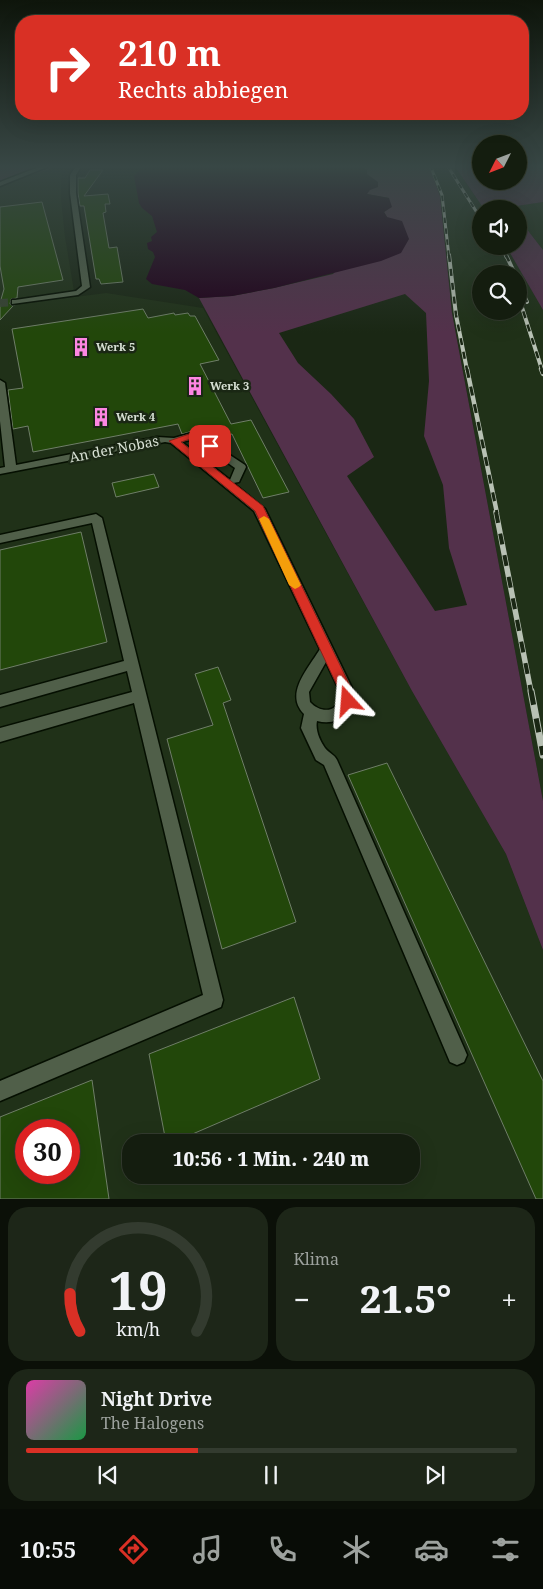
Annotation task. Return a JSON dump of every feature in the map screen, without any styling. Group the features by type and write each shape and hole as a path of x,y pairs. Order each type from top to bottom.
{"street":[{"path":"16,302 78,293 86,287 77,221"},
{"path":"0,383 5,470"},
{"path":"174,441 195,435 241,467 236,480"},
{"name":"An der Nobas","path":"5,470 156,440 174,441 259,509 348,694 346,707 332,716 320,716 311,712"},
{"path":"0,539 96,518 214,1000 0,1091"},
{"path":"326,650 302,692 303,704 311,712 308,728 321,755 329,760 457,1056"},
{"path":"0,701 132,664"},
{"path":"0,735 139,696"}],"shaded area":[{"path":"0,221 63,221 75,297 106,293 203,308 412,691 506,854 543,950 543,1199 0,1199"},
{"path":"154,221 402,221 409,239 401,253 381,261 274,288 232,296 199,298 185,290 152,284 146,279 155,257 153,252 148,249 147,243 152,241 151,237 157,232"},
{"path":"383,221 443,221 452,313 543,801 543,950 506,854 412,691 199,298 232,296 333,274","holes":["405,294 426,313 429,381 424,436 443,485 449,548 467,605 435,611 347,476 374,457 354,419 298,363 279,333"]},
{"path":"443,221 472,221 472,255 511,255 517,265 472,265 472,320 527,320 527,282 543,310 543,801 452,313"},
{"path":"527,221 543,221 543,250 527,229"},
{"path":"527,229 543,250 543,310 527,282 527,265 517,265 511,255 527,255"}],"building":[{"path":"0,221 47,221 63,280 18,287 17,298 11,299 10,304 13,306 0,320 0,303 4,289 0,266"},
{"path":"86,221 104,221 109,248 117,247 123,282 101,284 99,279 96,279"},
{"path":"143,309 148,318 174,313 175,315 188,313 190,316 195,316 219,360 200,364 231,424 251,420 289,492 263,498 232,434 208,438 196,430 182,434 178,424 33,452 28,426 13,429 8,390 23,388 12,329"},
{"path":"154,474 159,487 116,497 112,483"},
{"path":"81,532 107,642 0,670 0,550"},
{"path":"218,667 231,700 223,703 296,922 222,949 167,739 213,725 195,674"},
{"path":"387,763 543,1081 543,1199 536,1199 348,775"},
{"path":"294,997 320,1079 193,1134 164,1134 149,1054"},
{"path":"92,1080 109,1199 0,1199 0,1117"}],"tunnel":[{"path":"0,303 15,302"}],"railway":[{"path":"445,221 449,257"},
{"path":"449,255 456,315 467,370"},
{"path":"506,255 511,265"},
{"path":"526,320 542,370"},
{"path":"467,369 497,513"},
{"path":"541,369 543,374"},
{"path":"496,512 531,692"},
{"path":"531,691 543,755"}],"slow traffic":[{"path":"264,519 295,585"}],"place":[{"name":"Werk 5","path":"81,347"},
{"name":"Werk 3","path":"195,386"},
{"name":"Werk 4","path":"101,417"}],"route":[{"path":"210,446 195,435 174,441 243,494 259,509 348,694 348,701"}]}
